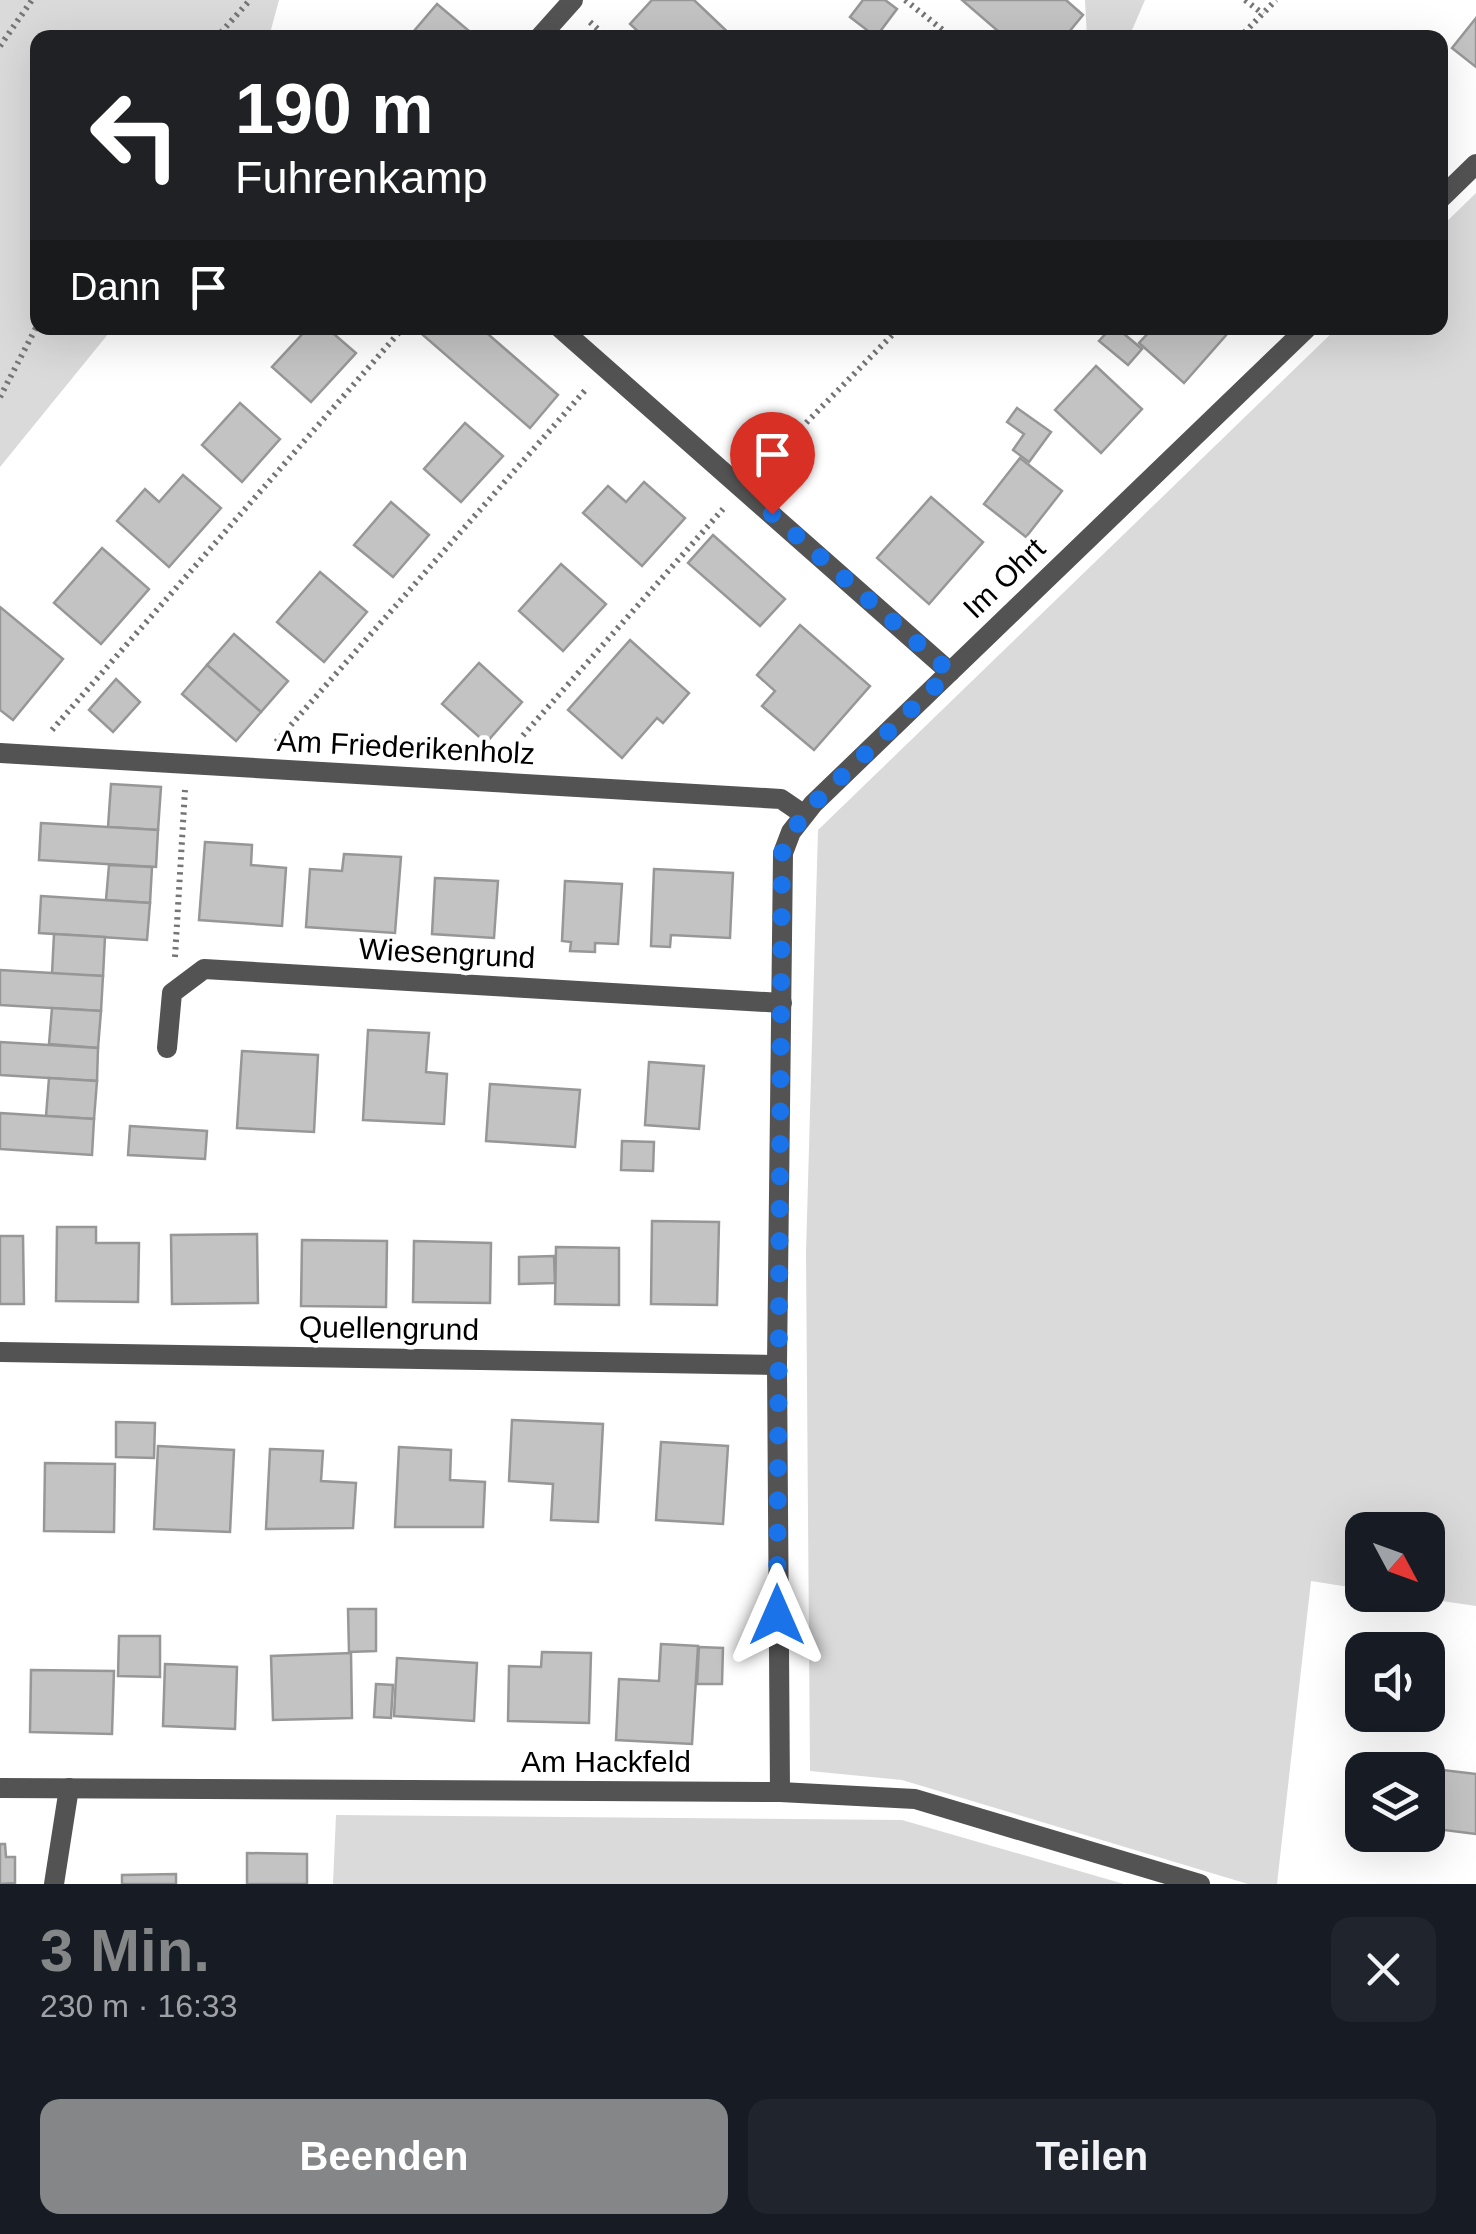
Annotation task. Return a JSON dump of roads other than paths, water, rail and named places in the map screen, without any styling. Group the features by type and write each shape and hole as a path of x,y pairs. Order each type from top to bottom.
{"street":[{"path":"546,30 573,0"},
{"path":"1448,191 1476,164"},
{"path":"568,335 950,672"},
{"name":"Im Ohrt","path":"780,1792 777,1365 782,853 803,814 1300,335"},
{"name":"Am Friederikenholz","path":"0,752 782,799 803,814"},
{"name":"Wiesengrund","path":"167,1048 172,993 204,969 782,1003"},
{"name":"Quellengrund","path":"0,1352 777,1365"},
{"name":"Am Hackfeld","path":"0,1788 780,1792 916,1799 1200,1884"},
{"path":"54,1884 69,1788"}]}
